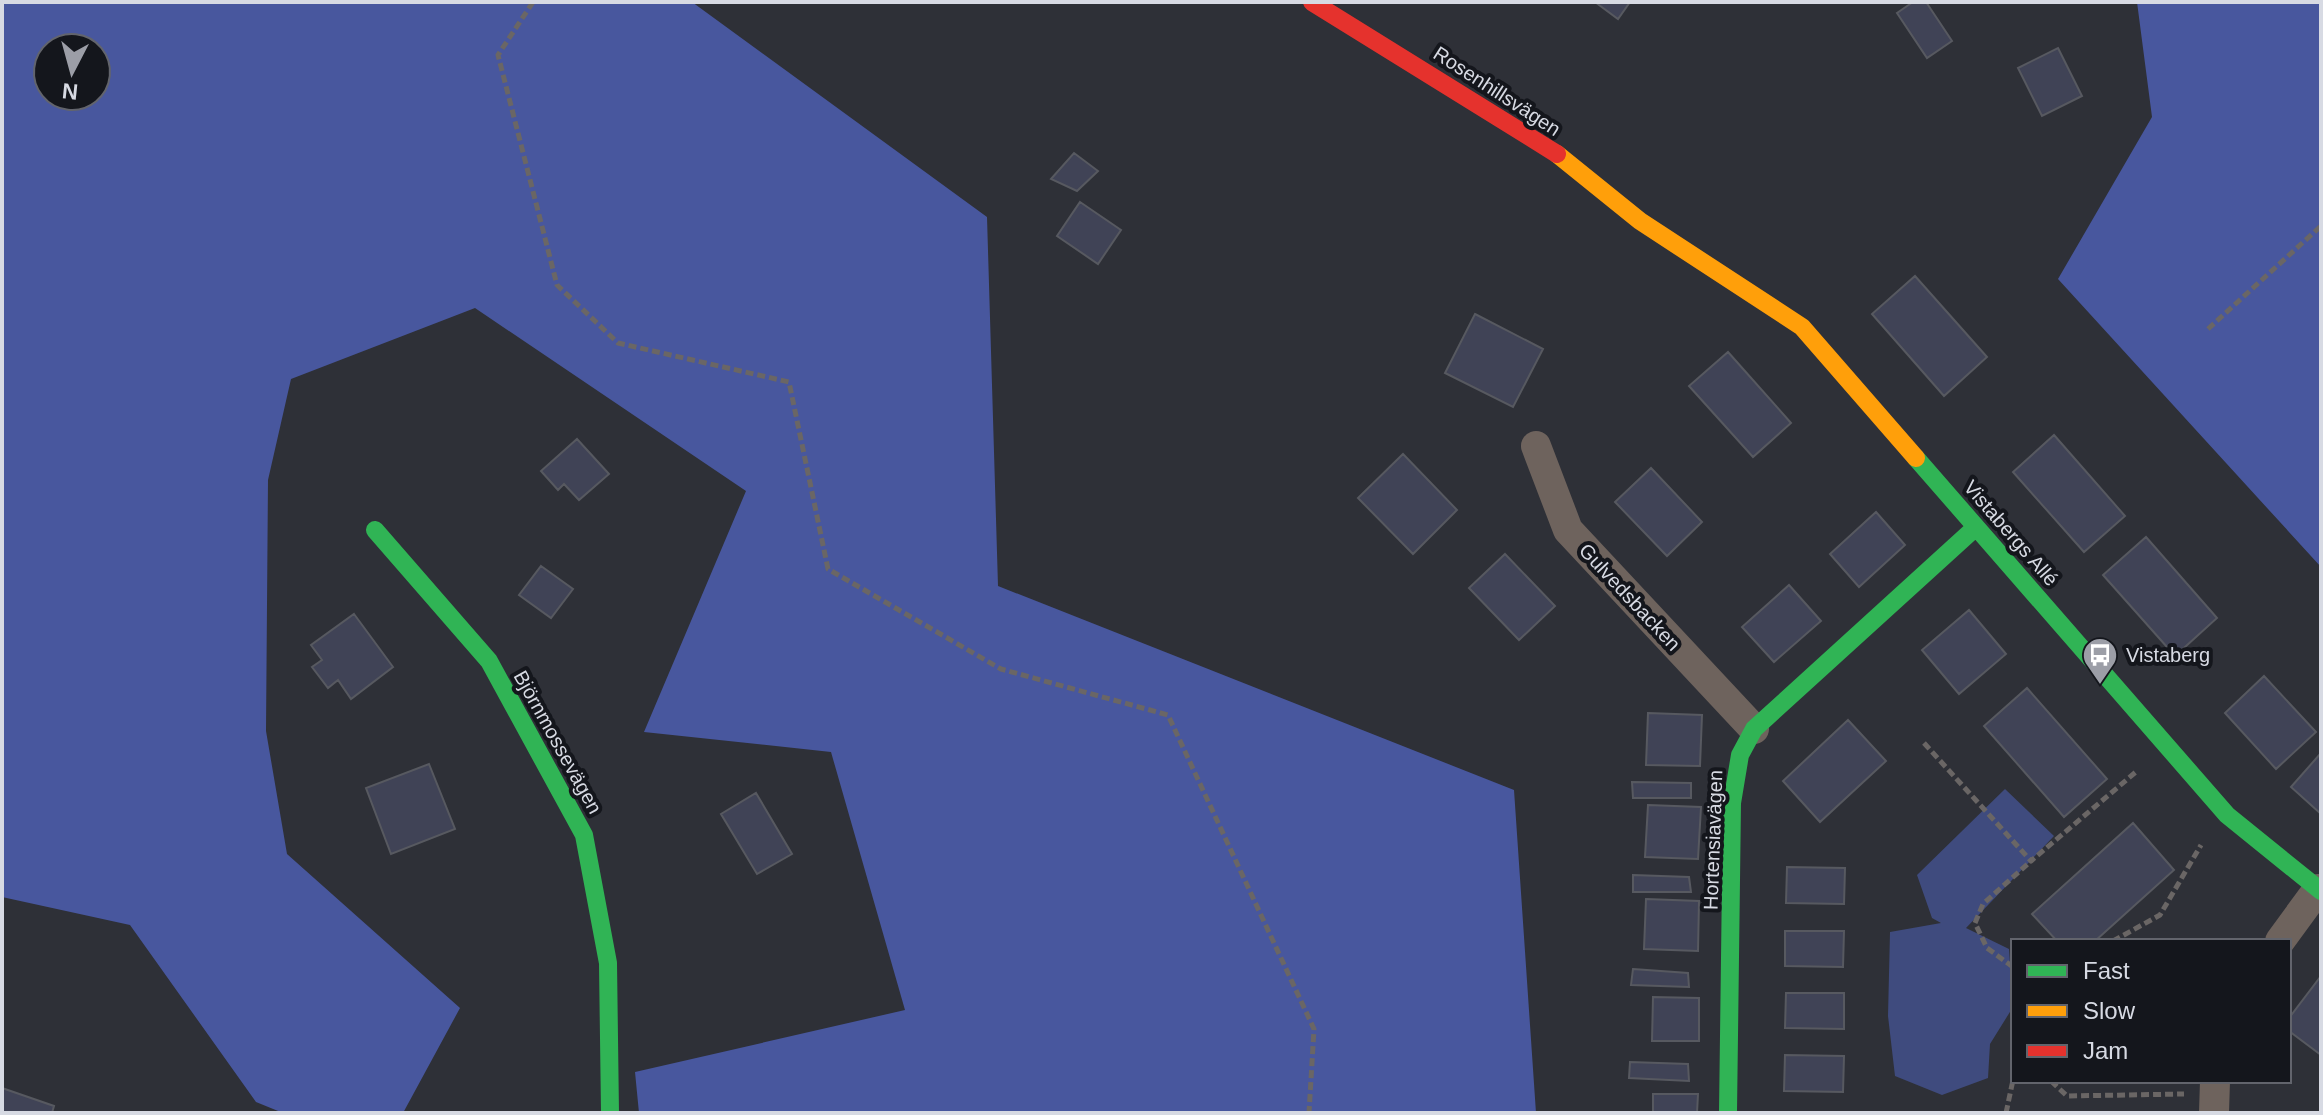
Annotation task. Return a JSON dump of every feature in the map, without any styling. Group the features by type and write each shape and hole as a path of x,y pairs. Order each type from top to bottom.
{"street":[{"name":"Rosenhillsvägen","path":"1312,2 1479,102 1583,173 1611,201 1649,229"},
{"name":"Vistabergs Allé","path":"1649,229 1734,279 1802,327 2227,815 2319,890"},
{"name":"Gulvedsbacken","path":"1536,446 1568,530 1754,729"},
{"name":"Hortensiavägen","path":"1728,1113 1735,766 1754,729 1976,527"},
{"name":"Björnmossevägen","path":"375,530 489,661 584,835 608,963 610,1113"},
{"path":"2282,939 2319,890"}],"path":[{"path":"533,2 498,55 557,285 618,343 789,382 828,569 1001,669 1168,715 1314,1029 1309,1113"},
{"path":"2208,329 2321,226"},
{"path":"1924,743 2031,861"},
{"path":"2011,966 1987,948 1975,923 1983,904 2141,769"},
{"path":"2117,939 2160,915 2180,876 2204,841"},
{"path":"2006,1113 2012,1083"},
{"path":"2053,1083 2067,1096 2215,1096"}],"shaded area":[{"path":"2,2 692,2 987,217 998,586 1514,790 1536,1113 639,1113 635,1072 905,1010 831,752 644,732 746,491 475,308 291,379 268,480 266,731 287,854 460,1008 403,1113 283,1113 256,1102 130,925 2,897"},
{"path":"2137,2 2321,2 2321,567 2058,279 2152,117"},
{"path":"2005,789 2054,836 1966,928 2009,949 2011,1010 1990,1044 1988,1078 1942,1095 1895,1076 1888,1016 1890,932 1941,923 1932,918 1917,875"}],"building":[{"path":"1595,2 1630,2 1618,19"},
{"path":"1913,2 1926,2 1952,41 1927,58 1897,13"},
{"path":"2058,48 2082,96 2042,116 2018,68"},
{"path":"1074,153 1098,171 1077,191 1051,179"},
{"path":"1080,202 1121,230 1098,264 1057,236"},
{"path":"1915,276 1987,357 1944,396 1872,314"},
{"path":"1475,314 1543,349 1513,407 1445,373"},
{"path":"1728,352 1791,423 1753,457 1689,386"},
{"path":"2054,435 2125,516 2084,552 2013,472"},
{"path":"577,439 609,474 579,500 564,484 558,490 541,471"},
{"path":"1403,454 1457,510 1413,554 1358,498"},
{"path":"1651,468 1702,522 1667,556 1615,502"},
{"path":"1876,512 1905,545 1859,587 1830,554"},
{"path":"2146,537 2217,618 2175,656 2103,575"},
{"path":"1505,554 1555,606 1519,640 1469,588"},
{"path":"541,566 573,589 551,618 519,595"},
{"path":"1789,585 1821,621 1774,662 1742,627"},
{"path":"1969,610 2006,654 1959,694 1922,650"},
{"path":"354,614 393,667 351,699 338,680 328,688 312,667 322,660 311,645"},
{"path":"2264,676 2316,732 2276,769 2225,713"},
{"path":"2027,688 2107,779 2064,817 1984,726"},
{"path":"1648,713 1702,715 1700,766 1646,765"},
{"path":"1848,720 1886,761 1820,822 1783,781"},
{"path":"2321,753 2321,814 2291,787"},
{"path":"429,764 455,829 391,854 366,788"},
{"path":"1632,782 1691,783 1691,798 1633,798"},
{"path":"756,793 792,854 757,874 721,814"},
{"path":"1648,805 1701,807 1698,859 1645,857"},
{"path":"2133,823 2174,870 2097,939 2055,939 2032,914"},
{"path":"1787,867 1845,868 1844,904 1786,903"},
{"path":"1633,875 1689,877 1691,892 1633,892"},
{"path":"1646,899 1699,901 1698,951 1644,949"},
{"path":"1785,931 1844,931 1843,967 1785,966"},
{"path":"1633,969 1688,973 1689,987 1631,985"},
{"path":"2321,976 2321,1055 2291,1032 2291,1015"},
{"path":"1786,993 1844,993 1844,1029 1785,1028"},
{"path":"1653,997 1699,998 1699,1041 1652,1041"},
{"path":"1785,1055 1844,1056 1843,1092 1784,1091"},
{"path":"1630,1062 1688,1064 1689,1081 1629,1078"},
{"path":"2,1088 54,1106 52,1113 2,1113"},
{"path":"1653,1094 1698,1094 1697,1113 1653,1113"}],"traffic: fast":[{"path":"1916,458 2227,815 2321,891"},
{"path":"1728,1113 1732,803 1740,755 1754,729 1976,527"},
{"path":"375,530 489,661 584,835 608,963 610,1113"}],"traffic: slow":[{"path":"1557,154 1640,221 1802,327 1916,458"}],"traffic: jam":[{"path":"1312,2 1557,154"}],"place":[{"name":"Vistaberg","path":"2100,686"}]}
